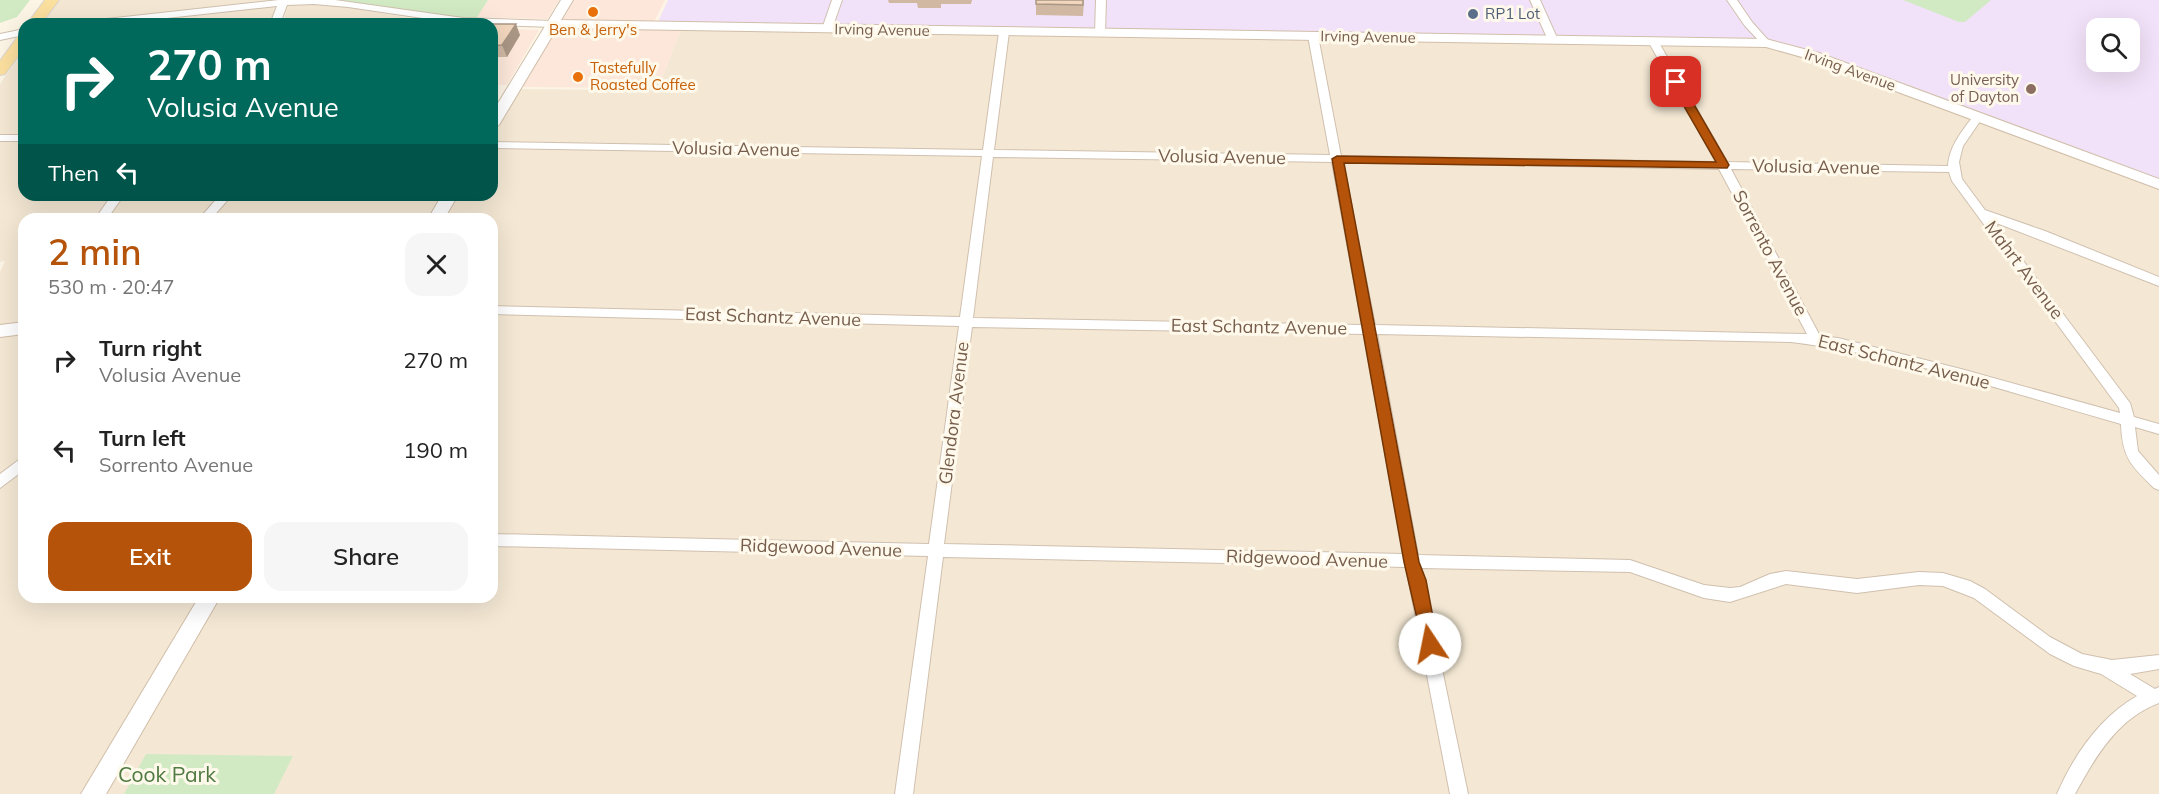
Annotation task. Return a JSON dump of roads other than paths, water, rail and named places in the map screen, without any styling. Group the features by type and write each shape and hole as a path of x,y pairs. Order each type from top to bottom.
{"main road":[{"path":"38,18 52,0"},
{"path":"0,70 18,46"}],"street":[{"path":"247,5 266,0"},
{"path":"498,115 567,0"},
{"path":"827,29 837,0"},
{"path":"1100,33 1101,0"},
{"path":"1535,0 1553,40"},
{"path":"1732,0 1748,24 1766,43"},
{"path":"277,18 284,1"},
{"path":"138,18 284,1 345,2 444,18"},
{"path":"498,22 553,24"},
{"name":"Irving Avenue","path":"553,24 1766,43 1814,56 2159,184"},
{"path":"0,30 18,31"},
{"path":"0,37 18,32"},
{"name":"Glendora Avenue","path":"904,794 1004,32"},
{"path":"1313,36 1412,562 1418,580 1459,794"},
{"name":"Sorrento Avenue","path":"1653,41 1723,165 1816,340"},
{"path":"1952,169 1952,157 1978,117"},
{"path":"0,138 18,138"},
{"name":"Volusia Avenue","path":"498,145 1952,169"},
{"name":"Mahrt Avenue","path":"1952,169 1956,179 2125,407 2129,421"},
{"path":"210,213 221,201"},
{"path":"1981,213 2042,234 2159,282"},
{"name":"East Schantz Avenue","path":"498,310 966,322 1696,334 1816,340 1961,374 2159,429"},
{"path":"0,331 18,329"},
{"path":"2129,421 2129,448 2134,458 2159,484"},
{"path":"0,482 18,467"},
{"name":"Ridgewood Avenue","path":"498,540 937,552 1150,554 1630,566 1649,569 1710,593 1728,596 1742,594 1777,578 1795,577 1856,586 1878,585 1918,577 1939,579 1973,590 2059,651 2104,667 2159,662"},
{"path":"93,794 206,603"},
{"path":"2104,667 2157,696"},
{"path":"2066,794 2084,761 2104,733 2128,711 2157,696"}],"place":[{"name":"Ben & Jerry's","path":"593,12"},
{"name":"RP1 Lot","path":"1473,14"},
{"name":"Tastefully Roasted Coffee","path":"578,77"},
{"name":"University of Dayton","path":"2031,89"}],"park label":[{"name":"Cook Park","path":"167,775"}]}
